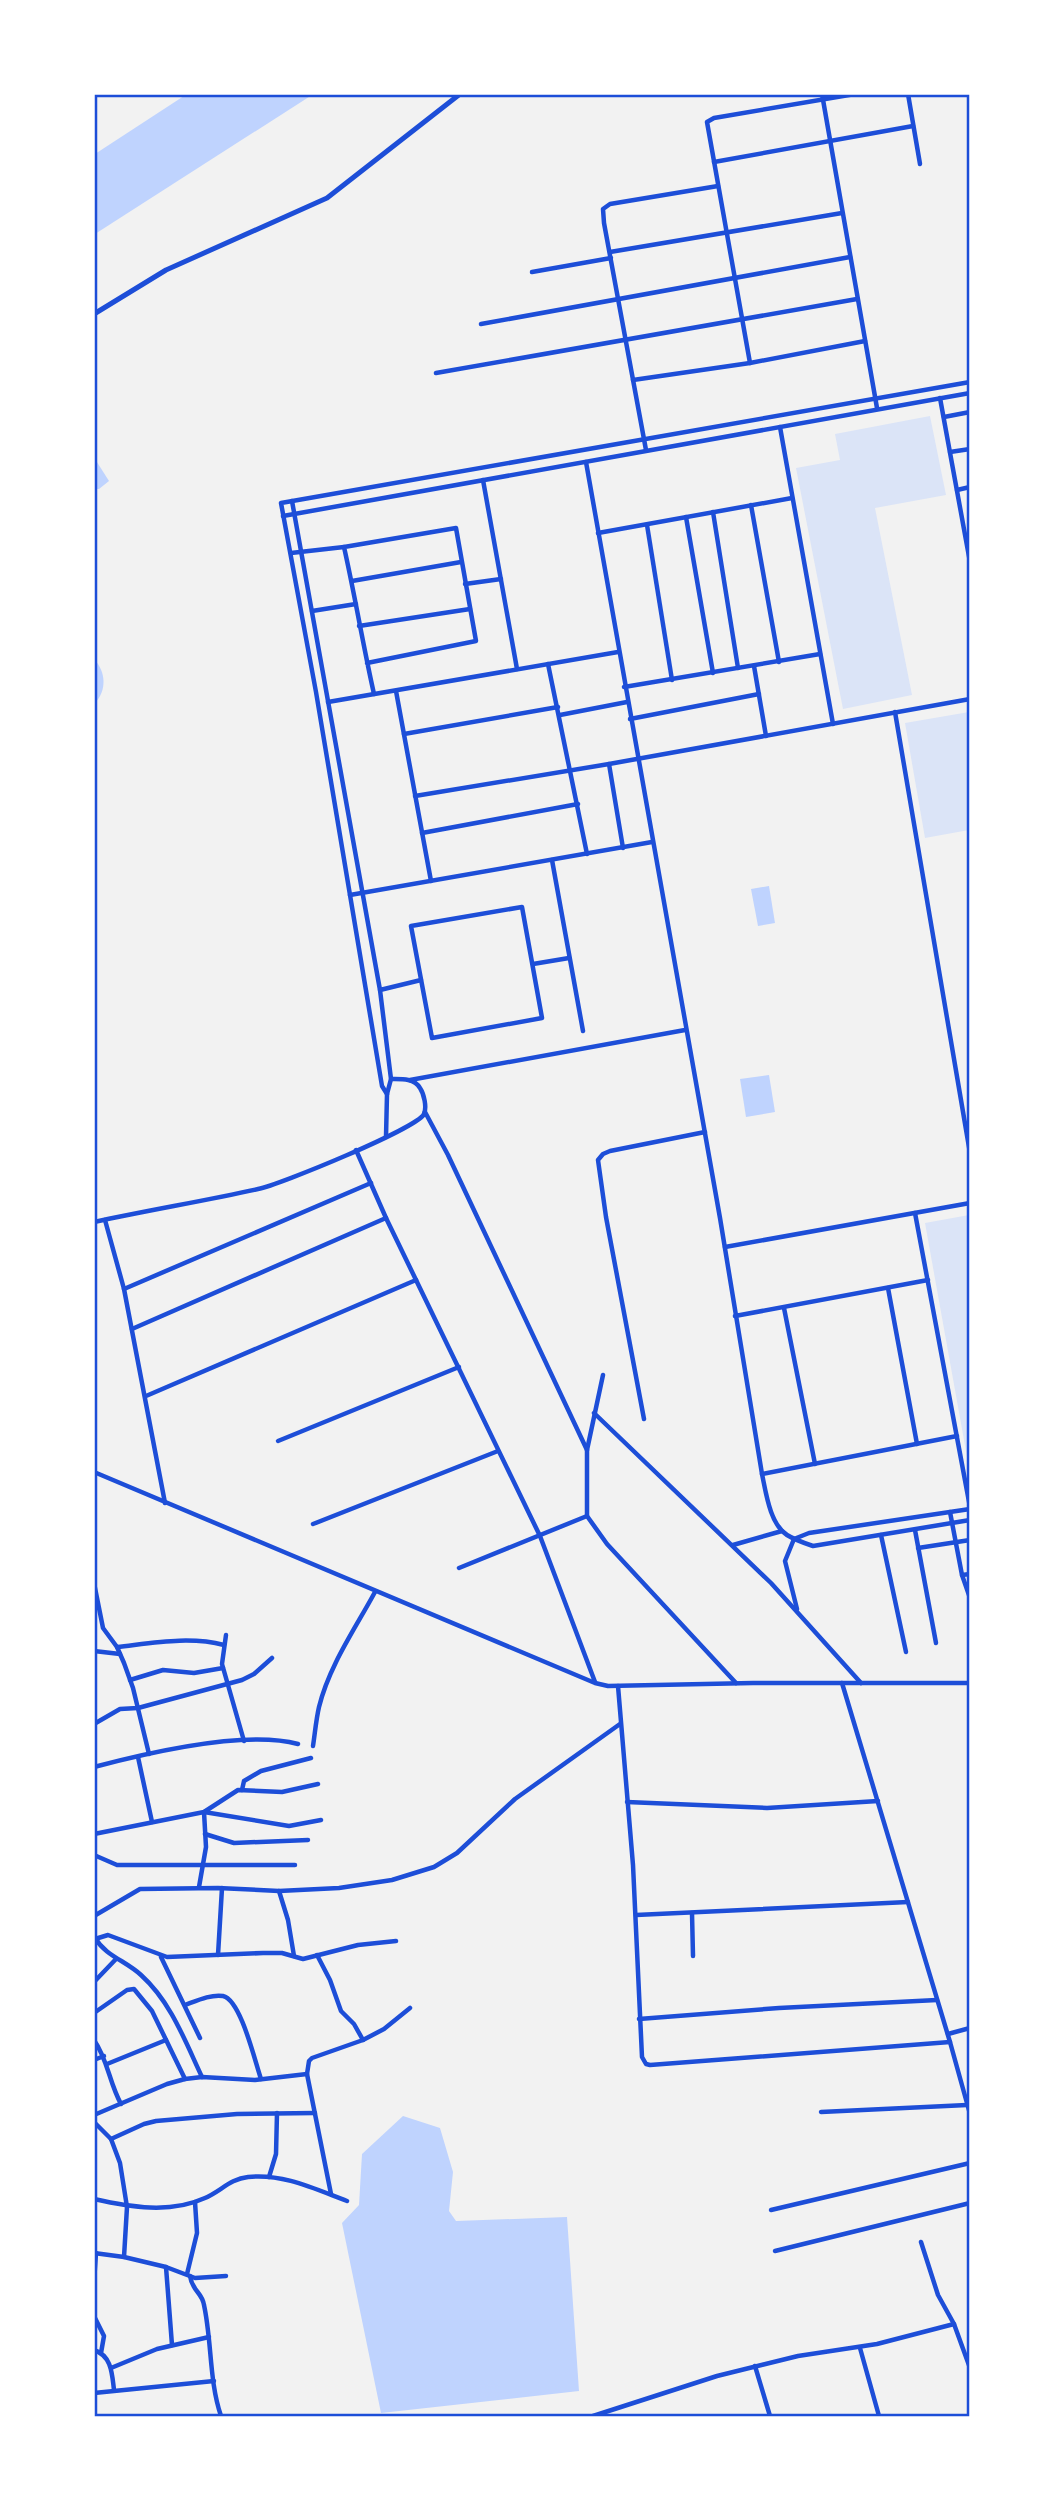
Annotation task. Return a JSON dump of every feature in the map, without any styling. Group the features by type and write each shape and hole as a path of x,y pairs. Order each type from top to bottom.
{"street":[{"path":"94,314 166,270 327,198 460,94"},
{"path":"750,363 707,125 710,118 823,97 855,94"},
{"path":"908,94 920,164"},
{"path":"823,97 877,408"},
{"path":"714,162 914,126"},
{"path":"646,450 602,213 606,206 718,186"},
{"path":"532,272 727,232 842,213"},
{"path":"481,324 850,257"},
{"path":"436,373 857,299"},
{"path":"633,380 750,363 865,341"},
{"path":"387,1094 382,1086 281,503 970,382"},
{"path":"283,516 970,393"},
{"path":"940,398 970,562"},
{"path":"944,417 970,412"},
{"path":"780,427 833,724"},
{"path":"950,453 970,449"},
{"path":"586,462 626,702 725,1247 762,1475 769,1502 782,1531 813,1546 970,1521"},
{"path":"483,480 517,669"},
{"path":"957,490 970,487"},
{"path":"598,533 792,498"},
{"path":"292,501 380,990 391,1079 387,1094 386,1137"},
{"path":"751,505 779,662"},
{"path":"713,512 738,668"},
{"path":"686,517 713,673"},
{"path":"647,524 672,680"},
{"path":"290,553 344,547 456,528 476,641 367,663"},
{"path":"344,547 374,694"},
{"path":"352,581 461,562"},
{"path":"465,584 501,579"},
{"path":"312,611 356,604"},
{"path":"359,626 470,609"},
{"path":"328,702 618,652"},
{"path":"624,687 820,654"},
{"path":"548,664 587,854"},
{"path":"754,666 766,736"},
{"path":"396,691 431,881"},
{"path":"630,719 759,694"},
{"path":"415,796 970,699"},
{"path":"560,715 626,702"},
{"path":"404,734 558,707"},
{"path":"895,712 970,1153"},
{"path":"609,764 623,848"},
{"path":"422,833 578,804"},
{"path":"350,895 652,842"},
{"path":"552,860 583,1031"},
{"path":"522,907 533,964 542,1018 432,1038 411,926 522,907"},
{"path":"533,964 569,958"},
{"path":"380,990 421,980"},
{"path":"391,1079 410,1080 685,1030"},
{"path":"410,1080 420,1087 425,1112 448,1155 587,1450"},
{"path":"94,1222 270,1186 386,1137 417,1122 425,1112"},
{"path":"644,1419 598,1160 603,1154 617,1149 705,1132"},
{"path":"356,1150 386,1218 540,1536 595,1683"},
{"path":"124,1289 371,1183"},
{"path":"725,1247 970,1203"},
{"path":"797,1612 785,1561 794,1539 809,1533 970,1508 915,1213"},
{"path":"132,1329 386,1218"},
{"path":"106,1220 124,1289 165,1503"},
{"path":"146,1396 416,1280"},
{"path":"735,1315 928,1280"},
{"path":"888,1288 917,1444"},
{"path":"784,1308 815,1464"},
{"path":"278,1441 459,1367"},
{"path":"603,1375 587,1450 587,1516 607,1544 737,1683"},
{"path":"594,1413 733,1545 862,1684"},
{"path":"762,1475 957,1436"},
{"path":"313,1524 498,1451"},
{"path":"94,1472 595,1683 618,1686 970,1683"},
{"path":"950,1512 962,1575 970,1598"},
{"path":"459,1568 587,1516"},
{"path":"915,1530 936,1643"},
{"path":"733,1545 782,1531"},
{"path":"881,1535 906,1651"},
{"path":"918,1548 970,1540"},
{"path":"962,1575 970,1574"},
{"path":"94,1583 103,1628 121,1654 149,1754"},
{"path":"313,1746 325,1687 375,1592"},
{"path":"226,1635 223,1668 244,1741"},
{"path":"117,1647 183,1640 224,1644"},
{"path":"94,1651 121,1654"},
{"path":"95,1722 120,1710 138,1708 254,1674 272,1658"},
{"path":"130,1679 163,1670 194,1673 223,1668"},
{"path":"842,1684 970,2114"},
{"path":"618,1686 636,1915 639,2019 642,2057 646,2064 950,2042"},
{"path":"94,1916 140,1889 199,1887 279,1891 339,1888 416,1874 445,1862 515,1799 620,1724"},
{"path":"94,1767 149,1754 244,1741 285,1741 299,1745"},
{"path":"138,1757 152,1822"},
{"path":"242,1790 244,1781 261,1771 311,1758"},
{"path":"204,1812 232,1793 242,1790 282,1792 318,1784"},
{"path":"627,1802 768,1808 878,1801"},
{"path":"199,1887 203,1866 204,1812"},
{"path":"94,1834 204,1812 289,1826 321,1820"},
{"path":"205,1834 234,1843 307,1840"},
{"path":"94,1855 117,1865 295,1865"},
{"path":"218,1955 222,1888"},
{"path":"279,1891 288,1920 294,1956"},
{"path":"636,1915 908,1902"},
{"path":"692,1913 693,1956"},
{"path":"202,2077 172,2013 141,1975 105,1951 95,1938 108,1936 160,1956 282,1953 303,1959 358,1945 396,1941"},
{"path":"317,1955 330,1980 341,2011 354,2024 363,2040"},
{"path":"160,1956 200,2038"},
{"path":"94,1982 116,1959"},
{"path":"94,2013 127,1990 134,1989 152,2011 185,2079"},
{"path":"185,2005 213,1996 222,1996 231,2001 238,2012 261,2079"},
{"path":"639,2019 937,2000"},
{"path":"331,2195 307,2074 309,2062 312,2058 363,2040 384,2029 410,2008"},
{"path":"948,2034 970,2028"},
{"path":"94,2040 104,2056 111,2084 121,2104"},
{"path":"107,2064 166,2040"},
{"path":"94,2060 104,2056"},
{"path":"94,2115 185,2079 261,2079 307,2074"},
{"path":"821,2112 967,2105"},
{"path":"269,2177 276,2154 277,2113"},
{"path":"111,2139 156,2121 237,2114 315,2113"},
{"path":"94,2122 111,2139 117,2152 127,2207 124,2257"},
{"path":"771,2210 970,2163"},
{"path":"94,2199 127,2207 150,2208 195,2202 208,2197 233,2180 269,2177 293,2182 346,2201"},
{"path":"195,2202 197,2233 189,2275 192,2287 203,2298 221,2417"},
{"path":"775,2251 970,2203"},
{"path":"921,2242 938,2295 954,2324 970,2368"},
{"path":"94,2282 95,2253 166,2267 200,2278 226,2276"},
{"path":"166,2267 172,2345"},
{"path":"94,2316 104,2336 101,2353"},
{"path":"593,2417 755,2366 798,2356 860,2348 954,2324"},
{"path":"111,2368 157,2349 209,2337"},
{"path":"860,2348 879,2417"},
{"path":"94,2350 101,2353 111,2368 114,2390"},
{"path":"755,2366 770,2417"},
{"path":"94,2393 214,2381"}],"shaded area":[{"path":"930,416 946,495 875,508 912,695 843,709 796,468 840,460 835,434"},
{"path":"969,712 969,830 925,838 905,723"},
{"path":"970,1215 969,1468 925,1223"}],"water":[{"path":"187,94 312,95 95,234 95,154"},
{"path":"95,459 109,481 99,489 95,489"},
{"path":"94,659 104,681 102,692 95,703"},
{"path":"769,886 775,923 758,926 751,889"},
{"path":"769,1075 775,1112 746,1117 740,1079"},
{"path":"403,2116 440,2128 453,2172 449,2211 456,2221 567,2217 579,2391 381,2413 342,2223 359,2205 362,2154"}]}
